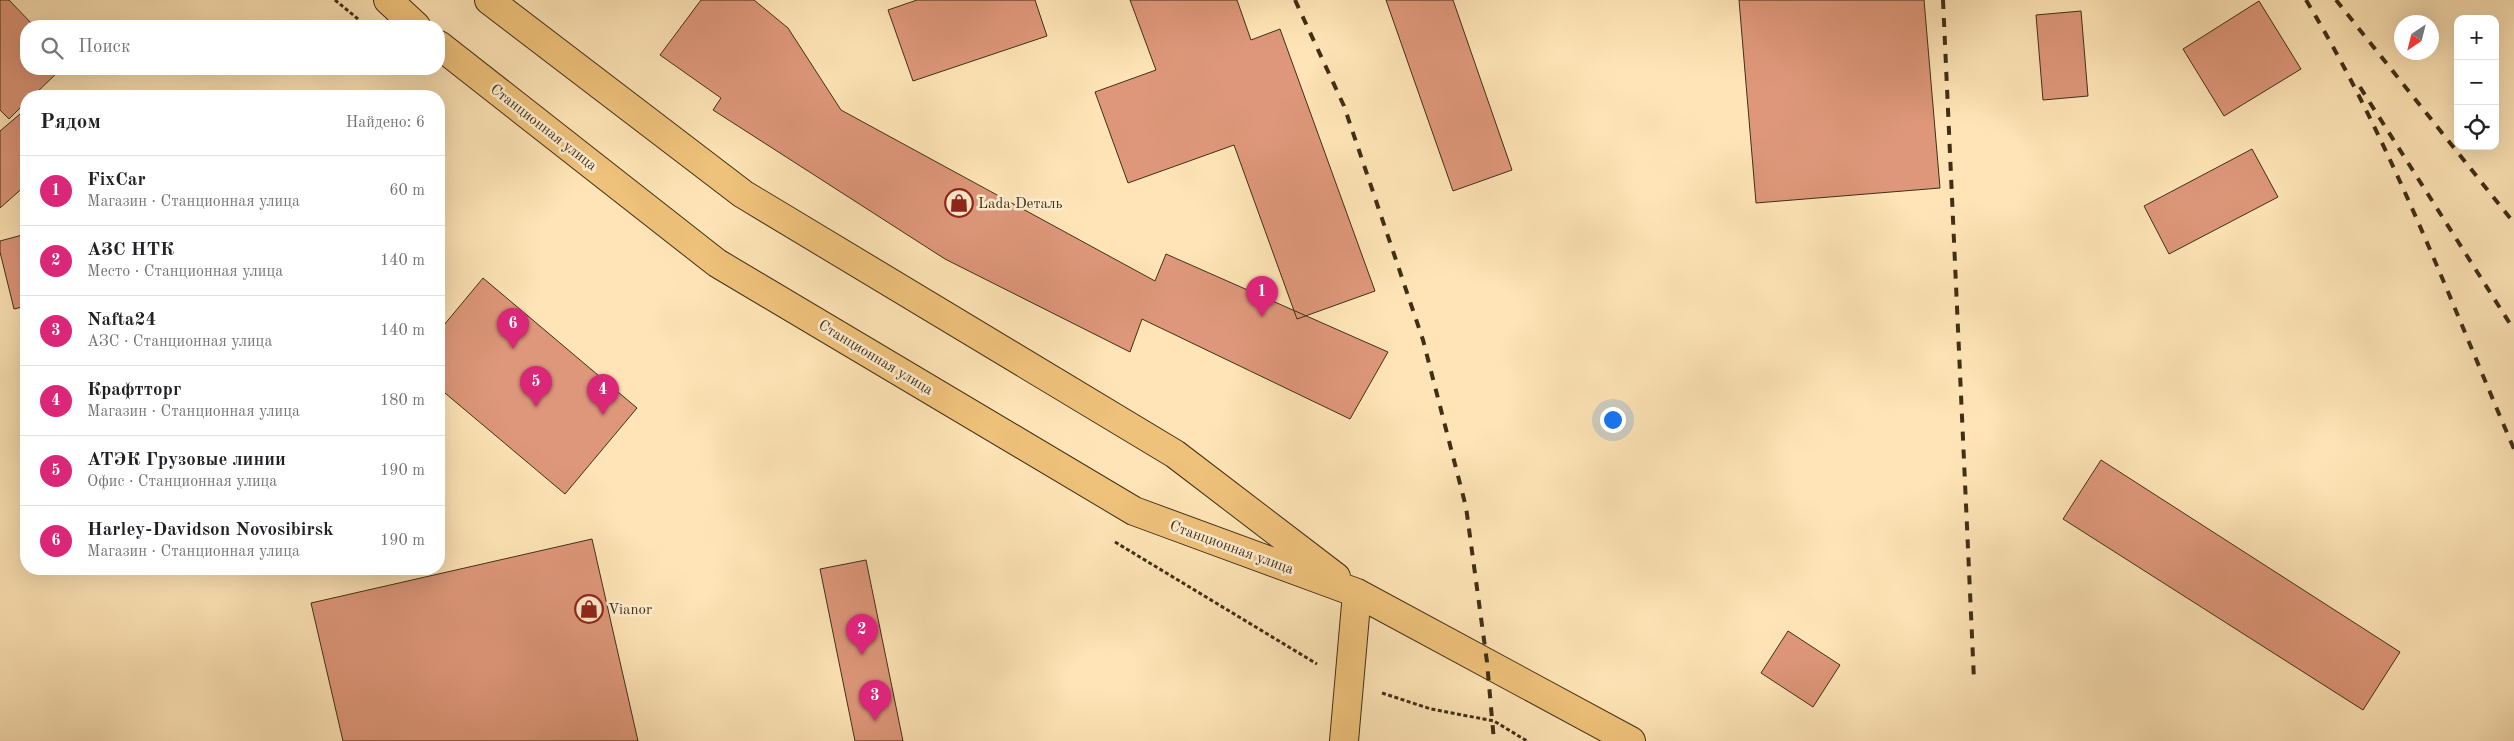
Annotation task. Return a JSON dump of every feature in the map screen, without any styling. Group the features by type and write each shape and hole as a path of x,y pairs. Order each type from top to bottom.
{"main road":[{"path":"388,0 410,20"},
{"name":"Станционная улица","path":"489,0 743,194 1175,454 1357,593"},
{"name":"Станционная улица","path":"445,50 717,263 1134,511 1357,593 1631,741"},
{"path":"1344,741 1357,593"}],"path":[{"path":"336,0 360,20"},
{"path":"1349,683 1431,709 1494,721 1527,741"}],"building":[{"path":"0,0 9,0 28,20 20,20 20,75 55,75 39,90 20,90 20,108 9,119 0,110"},
{"path":"701,0 754,0 788,28 841,110 1155,281 1166,254 1388,352 1350,419 1142,319 1130,352 945,259 713,110 721,98 660,55"},
{"path":"917,0 1035,0 1047,36 913,81 888,10"},
{"path":"1130,0 1237,0 1251,40 1280,29 1375,291 1297,319 1234,145 1128,183 1095,92 1156,70"},
{"path":"1386,0 1453,0 1512,170 1453,191"},
{"path":"1739,0 1924,0 1940,188 1756,203"},
{"path":"2259,1 2301,69 2224,116 2183,49"},
{"path":"2081,11 2088,96 2043,100 2036,15"},
{"path":"20,114 20,190 0,208 0,131"},
{"path":"2252,149 2278,197 2169,254 2144,206"},
{"path":"20,236 20,308 14,309 0,252 0,241"},
{"path":"483,278 637,408 565,494 445,393 445,324"},
{"path":"2101,460 2400,652 2363,710 2063,519"},
{"path":"592,539 638,741 343,741 311,603 434,575 445,575 445,572"},
{"path":"866,560 903,741 855,741 820,569"},
{"path":"1788,631 1840,665 1813,707 1761,673"}],"railway":[{"path":"1295,0 1344,106 1423,340 1466,507 1487,662 1494,741"},
{"path":"1943,0 1974,680"},
{"path":"2306,0 2337,54 2392,164 2514,449"},
{"path":"2336,0 2514,223"},
{"path":"2360,87 2514,330"}],"place":[{"name":"Lada Dеталь","path":"959,203"},
{"name":"FixCar","path":"1262,317"},
{"name":"Harley-Davidson Novosibirsk","path":"513,349"},
{"name":"АТЭК Грузовые линии","path":"536,407"},
{"name":"Крафтторг","path":"603,415"},
{"name":"Vianor","path":"589,609"},
{"name":"АЗС НТК","path":"862,655"},
{"name":"Nafta24","path":"875,721"}]}
